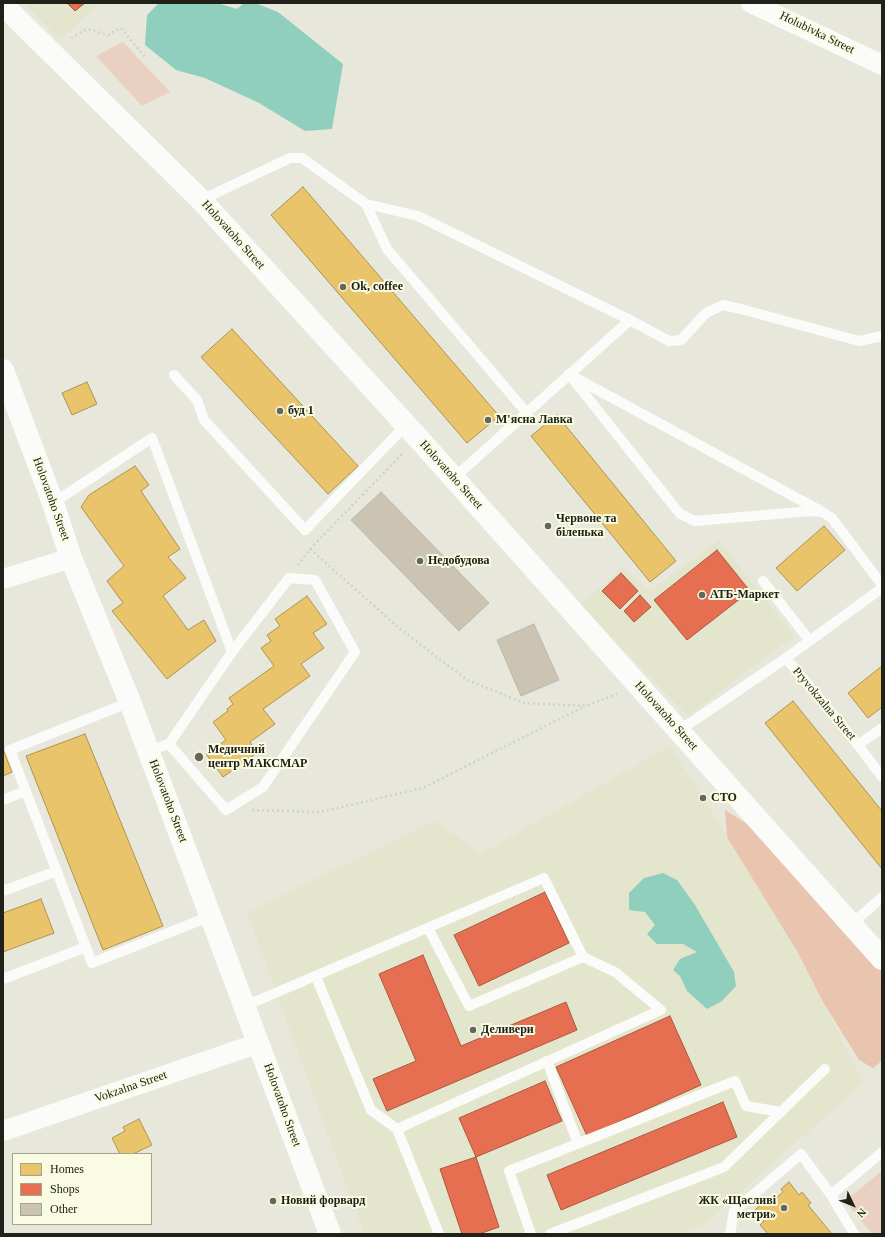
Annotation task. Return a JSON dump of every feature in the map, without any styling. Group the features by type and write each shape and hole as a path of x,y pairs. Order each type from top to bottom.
{"street":[{"name":"Holubivka Street","path":"751,3 882,65"},
{"name":"Holovatoho Street","path":"3,5 201,200 412,431 680,730 882,959"},
{"name":"Holovatoho Street","path":"3,370 53,503 71,558 130,702 330,1234"},
{"path":"3,579 71,558"},
{"name":"Vokzalna Street","path":"3,1131 259,1042"}],"lane":[{"path":"201,200 290,158 302,158 366,204 418,216 630,320 669,341 681,340 706,312 722,305 741,308 859,341 882,336"},
{"path":"366,204 388,249 527,413"},
{"path":"454,478 630,320"},
{"path":"569,374 680,514 695,521 811,511 822,512"},
{"path":"569,374 832,518 882,584"},
{"path":"174,375 197,400 204,420 305,530 412,431"},
{"path":"53,503 152,438 232,652"},
{"path":"148,751 169,744 232,652 289,578 315,580 355,652 263,786 226,810 169,744"},
{"path":"763,581 810,641"},
{"path":"680,730 786,658 882,588"},
{"name":"Pryvokzalna Street","path":"786,658 858,745 882,728"},
{"path":"130,702 10,750 92,963 211,916"},
{"path":"858,745 882,777"},
{"path":"3,800 26,791"},
{"path":"3,891 57,871"},
{"path":"245,1006 316,977 544,878 583,957 616,972 661,1010 397,1129"},
{"path":"852,924 882,897"},
{"path":"428,928 469,1006 583,957"},
{"path":"3,979 86,947"},
{"path":"316,977 371,1110 397,1129 439,1234"},
{"path":"547,1061 578,1144"},
{"path":"550,1234 724,1167 825,1069"},
{"path":"532,1234 509,1171 735,1081 746,1106 781,1112"},
{"path":"831,1195 882,1152"},
{"path":"730,1234 734,1211 801,1154 831,1195 854,1234"}],"path":[{"path":"71,38 87,29 108,34 121,28 145,57"},
{"path":"289,578 310,548 412,431"},
{"path":"310,548 399,628 467,680 524,703 586,706"},
{"path":"226,810 320,812 423,788 586,706 639,686"}],"shaded area":[{"path":"24,3 100,3 60,40"},
{"path":"123,42 170,92 142,106 96,56"},
{"path":"719,540 794,636 688,716 580,605 623,567 650,591"},
{"path":"670,746 784,924 863,1083 706,1223 684,1234 364,1234 247,912 436,821 480,854"},
{"path":"725,810 752,827 882,968 882,1061 873,1068 859,1060 823,1002 797,951 727,837"},
{"path":"882,1171 882,1234 872,1234 845,1201"}],"water":[{"path":"159,3 217,3 237,9 244,3 255,3 278,12 343,64 332,129 305,131 259,103 205,78 176,70 145,45 147,15"},
{"path":"663,873 677,880 695,905 734,972 736,986 722,1001 707,1009 687,991 680,976 673,970 680,959 697,952 683,944 657,944 647,934 655,925 645,912 629,910 629,893 644,878"}],"building: Homes":[{"path":"303,187 499,416 467,443 271,215"},
{"name":"буд 1","path":"232,329 358,466 328,494 201,357"},
{"path":"87,382 97,404 72,415 62,393"},
{"path":"557,415 676,561 650,582 531,436"},
{"path":"135,466 149,485 141,491 180,549 168,557 186,578 163,596 188,630 204,620 216,641 167,679 112,611 123,603 107,581 124,566 81,507 89,495"},
{"path":"824,526 845,550 797,591 776,568"},
{"path":"307,596 327,624 313,633 324,648 301,664 310,676 263,709 275,724 250,742 257,753 223,777 206,754 226,740 213,722 228,711 227,709 233,704 229,698 274,666 261,648 271,641 267,635 280,626 275,619"},
{"path":"882,666 882,707 868,718 848,693"},
{"path":"793,701 882,811 882,869 765,723"},
{"path":"85,734 163,926 103,950 26,756"},
{"path":"3,749 12,772 3,776"},
{"path":"41,899 54,933 3,952 3,913"},
{"path":"139,1119 152,1145 135,1153 120,1153 112,1138 125,1131 123,1127"},
{"name":"ЖК «Щасливі метри»","path":"789,1182 799,1195 802,1192 811,1203 808,1205 832,1234 768,1234 760,1225 764,1221 755,1210 765,1201 768,1205 783,1192 781,1189"}],"building: Shops":[{"path":"67,3 85,3 75,11"},
{"name":"АТБ-Маркет","path":"717,550 750,591 687,640 654,600"},
{"path":"621,573 638,591 620,609 602,591"},
{"path":"640,595 651,607 634,622 624,611"},
{"path":"545,892 569,943 479,986 454,935"},
{"path":"423,955 461,1046 566,1002 577,1030 387,1111 373,1079 416,1061 379,974"},
{"path":"670,1016 701,1085 587,1136 556,1067"},
{"path":"545,1081 562,1121 476,1157 459,1118"},
{"path":"723,1102 737,1137 561,1210 547,1175"},
{"path":"476,1157 499,1227 479,1234 462,1234 440,1169"}],"building: Other":[{"name":"Недобудова","path":"381,492 489,603 459,631 351,520"},
{"path":"534,624 559,680 521,696 497,640"}],"place":[{"name":"Ok, coffee","path":"343,287"},
{"name":"буд 1","path":"280,411"},
{"name":"М'ясна Лавка","path":"488,420"},
{"name":"Червоне та біленька","path":"548,526"},
{"name":"Недобудова","path":"420,561"},
{"name":"АТБ-Маркет","path":"702,595"},
{"name":"Медичний центр МАКСМАР","path":"199,757"},
{"name":"СТО","path":"703,798"},
{"name":"Деливери","path":"473,1030"},
{"name":"Новий форвард","path":"273,1201"},
{"name":"ЖК «Щасливі метри»","path":"784,1208"}]}
